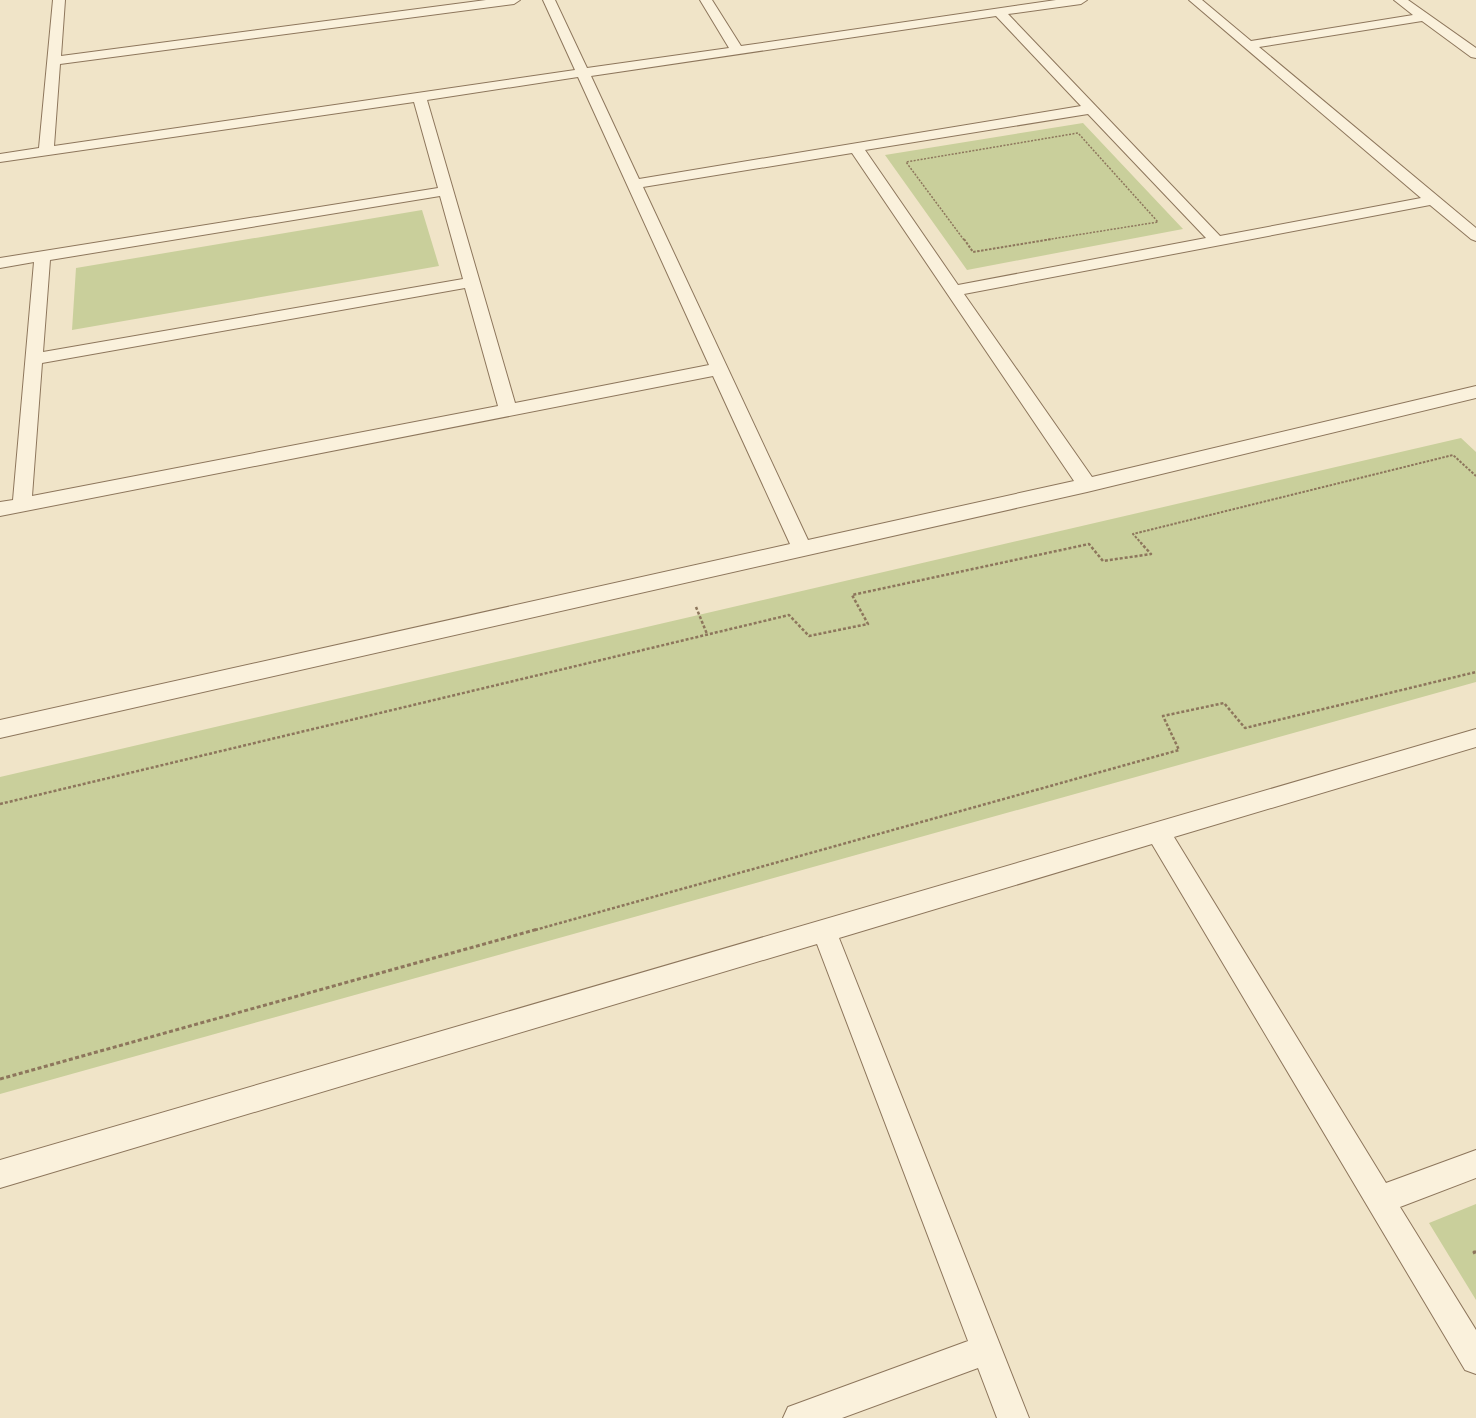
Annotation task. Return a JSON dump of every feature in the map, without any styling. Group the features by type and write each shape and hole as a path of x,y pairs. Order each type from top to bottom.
{"street":[{"path":"46,151 59,0"},
{"path":"54,62 394,11 514,0"},
{"path":"549,0 802,548"},
{"path":"706,0 737,50"},
{"path":"0,158 1081,0"},
{"path":"1194,0 1476,236"},
{"path":"1400,0 1476,54"},
{"path":"999,12 1217,241"},
{"path":"1248,45 1424,17"},
{"path":"419,96 508,410"},
{"path":"634,184 1091,109"},
{"path":"855,147 1087,485"},
{"path":"0,263 446,191"},
{"path":"954,291 1432,200"},
{"path":"22,505 42,256"},
{"path":"34,359 472,282"},
{"path":"0,509 719,369"},
{"path":"0,729 1087,485 1475,394"},
{"path":"0,1174 1476,738"},
{"path":"1158,832 1476,1359"},
{"path":"824,931 1013,1418"},
{"path":"1380,1200 1476,1164"},
{"path":"798,1418 987,1350"}],"path":[{"path":"1078,133 1158,222 973,252 906,162 1078,133"},
{"path":"0,804 789,615 809,636 868,624 852,595 1089,544 1103,561 1151,554 1133,534 1453,455 1476,476"},
{"path":"0,1079 1179,750 1163,716 1224,703 1245,728 1476,672"},
{"path":"1476,1252 1474,1252 1476,1256"}],"green space":[{"path":"1083,123 1183,229 967,270 885,155"},
{"path":"422,210 439,266 72,330 76,268"},
{"path":"1461,438 1476,452 1476,682 0,1094 0,777"},
{"path":"1476,1204 1476,1300 1429,1223"}]}
